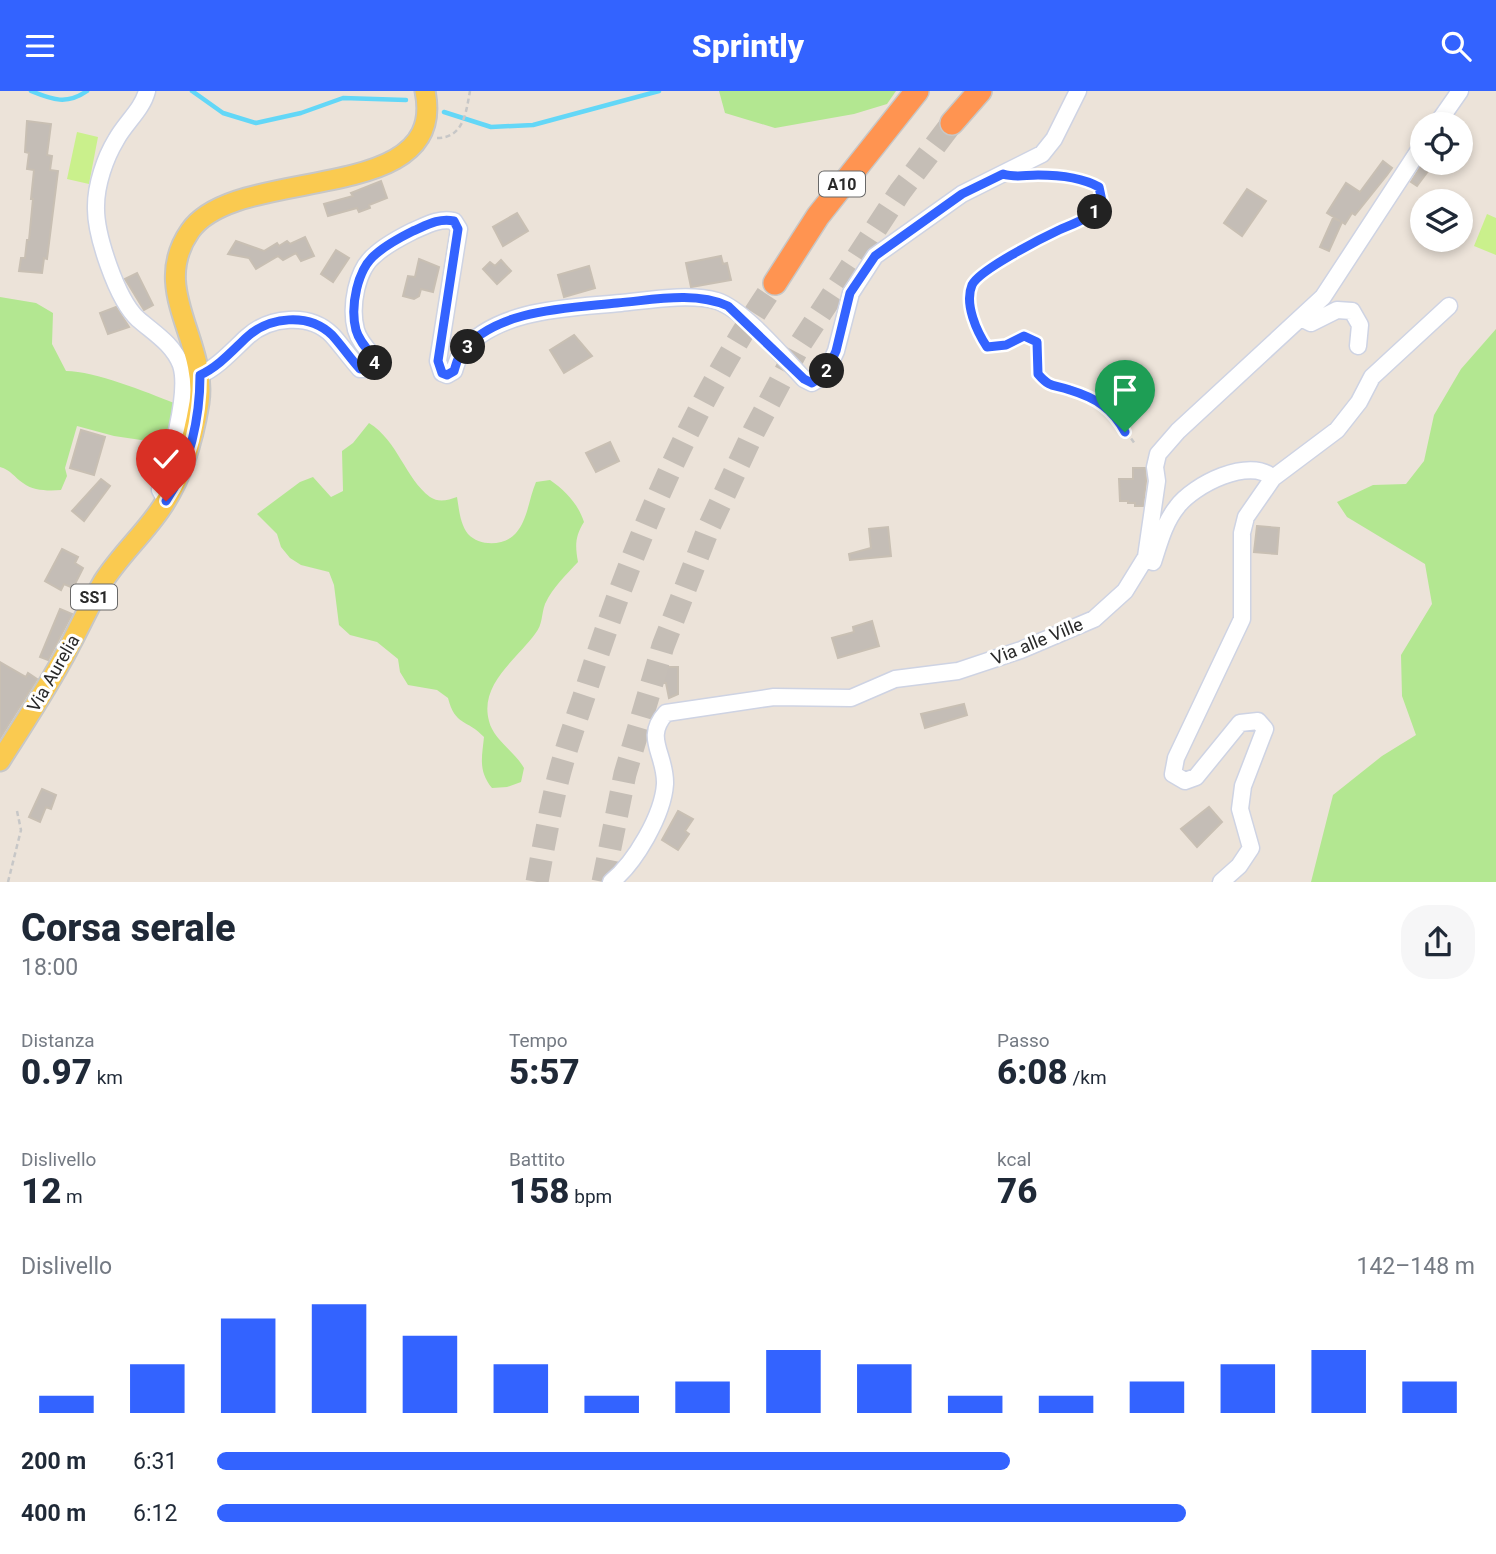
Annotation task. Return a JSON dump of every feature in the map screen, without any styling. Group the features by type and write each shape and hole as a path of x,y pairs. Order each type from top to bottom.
{"highway":[{"name":"A10","path":"775,283 818,216 917,91"},
{"path":"952,123 980,91"}],"main road":[{"path":"419,137 427,103 425,91"},
{"name":"Via Aurelia","path":"0,761 49,683 108,575 166,501 182,472 199,400 200,375 197,358 176,299 174,274 178,252 191,229 227,202 335,180 392,162 409,150 419,137"}],"street":[{"path":"147,91 134,116 115,140 99,183 96,207 100,241 110,270 136,317 167,344 181,367 183,391 169,464 160,490 166,501"},
{"path":"200,375 211,370 258,327 287,318 308,322 330,333 360,369 372,369 374,357 361,342 355,328 356,292 362,270 374,255 408,234 438,220 454,221 458,229 438,361 442,373 447,375 454,371 462,352 505,322 536,312 574,305 665,298 715,300 728,306 804,379 812,383 825,375 836,351 850,293 875,256 962,194 1042,153 1054,139 1078,91"},
{"path":"1445,112 1460,91"},
{"name":"Via alle Ville","path":"611,882 625,871 659,814 665,784 661,754 655,739 656,724 666,713 774,697 851,698 895,678 958,671 1021,650 1094,619 1125,591 1146,557 1158,454 1178,431 1323,297 1410,164"},
{"path":"1221,882 1239,866 1251,848 1240,809 1243,786 1265,729 1258,721 1240,723 1196,777 1185,781 1173,774 1176,758 1242,619 1242,533 1246,517 1272,478 1337,429 1359,402 1372,377 1449,306"},
{"path":"1301,318 1311,323 1336,310 1352,311 1360,325 1358,346"},
{"path":"1065,631 1092,633 1122,608 1142,584 1152,565 1161,535 1175,508 1189,493 1223,476 1251,469 1265,471 1272,478"}],"path":[{"path":"419,137 442,138 461,128 470,91"},
{"path":"1003,174 1013,177 1050,176 1089,182 1099,187 1102,201 1098,211 1036,241 984,273 972,284 970,300 981,338 987,347 1006,345 1024,336 1037,342 1038,374 1049,387 1070,390 1109,407 1135,444"},
{"path":"8,882 21,830 17,811"}],"green space":[{"path":"719,91 896,91 887,104 854,114 775,128 725,113"},
{"path":"77,132 98,137 89,184 67,179"},
{"path":"1487,214 1496,218 1496,255 1474,246"},
{"path":"0,297 36,303 53,313 52,344 66,371 106,378 174,403 168,444 114,436 77,426 65,468 67,476 61,490 31,488 0,467"},
{"path":"1496,329 1496,882 1311,882 1333,795 1382,756 1416,735 1402,696 1401,655 1432,604 1425,564 1347,517 1337,502 1373,485 1406,484 1424,461 1434,415 1461,369"},
{"path":"369,423 387,439 414,480 430,497 447,500 457,497 465,530 479,541 499,542 516,533 526,515 536,482 550,480 556,484 571,498 584,522 576,541 578,562 552,592 545,604 538,630 502,673 489,695 487,708 491,728 524,768 521,782 492,788 483,770 484,737 458,718 448,698 437,690 408,685 400,672 398,659 377,642 350,635 339,625 334,585 329,572 301,565 290,558 281,547 277,534 257,514 300,482 313,477 331,497 343,491 342,451 353,443"}],"building":[{"path":"27,121 51,124 47,155 52,156 50,170 58,171 47,259 44,258 42,273 19,271 29,240 33,199 34,170 27,169 29,153 25,152"},
{"path":"1383,161 1392,168 1387,175 1355,215 1352,213 1345,224 1342,222 1329,251 1320,247 1333,218 1340,221 1327,213 1346,183 1360,192"},
{"path":"1415,175 1425,175 1417,186 1411,182"},
{"path":"381,181 387,198 359,212 357,208 328,216 324,204 353,196 351,193"},
{"path":"1247,189 1266,201 1242,236 1224,223"},
{"path":"517,213 528,231 503,246 493,227"},
{"path":"305,237 314,256 301,261 296,253 283,260 278,256 256,269 249,258 228,254 236,241 264,251 277,243 279,246 287,241 290,244"},
{"path":"336,250 349,258 333,282 321,274"},
{"path":"721,256 723,264 727,263 731,280 691,287 686,263"},
{"path":"419,259 439,267 433,292 421,289 419,296 414,299 403,296 408,276 415,277"},
{"path":"501,260 511,271 497,284 483,269 490,262 495,266"},
{"path":"589,266 595,288 564,297 558,275"},
{"path":"137,273 153,305 144,310 125,279"},
{"path":"116,307 129,327 108,334 100,313"},
{"path":"574,335 592,356 564,373 550,350"},
{"path":"81,430 105,437 94,475 70,468"},
{"path":"610,442 619,461 596,472 586,453"},
{"path":"1133,468 1145,468 1143,506 1120,501 1119,479 1133,479"},
{"path":"101,479 110,486 84,521 72,511"},
{"path":"1257,526 1279,528 1277,554 1254,552"},
{"path":"888,527 891,556 850,560 849,554 871,548 869,529"},
{"path":"62,549 78,557 75,563 83,568 73,588 64,584 61,590 45,581"},
{"path":"60,609 72,614 48,660 40,657"},
{"path":"872,621 879,646 838,658 832,638 854,632 853,627"},
{"path":"0,662 26,677 28,673 37,679 0,738"},
{"path":"661,667 678,667 678,694 669,698 666,683 661,683"},
{"path":"964,704 967,715 925,728 921,714"},
{"path":"42,789 56,795 51,809 46,807 40,822 29,817"},
{"path":"1209,807 1222,822 1197,847 1181,829"},
{"path":"678,811 693,819 685,831 689,834 678,850 662,840"}],"waterway":[{"path":"31,91 60,100 73,98 87,91"},
{"path":"192,91 223,113 256,123 301,113 343,98 406,100"},
{"path":"444,112 491,127 533,125 659,91"}],"tunnel":[{"path":"603,882 625,774 663,646 709,527 754,431 799,346 900,192 952,123"},
{"path":"537,882 564,758 605,634 644,529 690,427 775,283"}],"route":[{"path":"166,501 182,472 192,437 199,400 200,375 211,370 258,327 287,318 308,322 330,333 360,369 372,369 374,357 361,342 355,328 356,292 362,270 374,255 408,234 438,220 454,221 459,242 448,287 438,361 442,373 447,375 454,371 462,352 482,335 505,322 536,312 574,305 665,298 715,300 728,306 767,340 804,379 812,383 825,375 836,351 850,293 875,256 962,194 1003,174 1013,177 1039,175 1074,178 1089,182 1099,187 1102,201 1098,211 1036,241 984,273 972,284 970,300 974,322 981,338 987,347 1006,345 1024,336 1037,342 1035,362 1038,374 1049,387 1070,390 1109,407 1125,432"}]}
